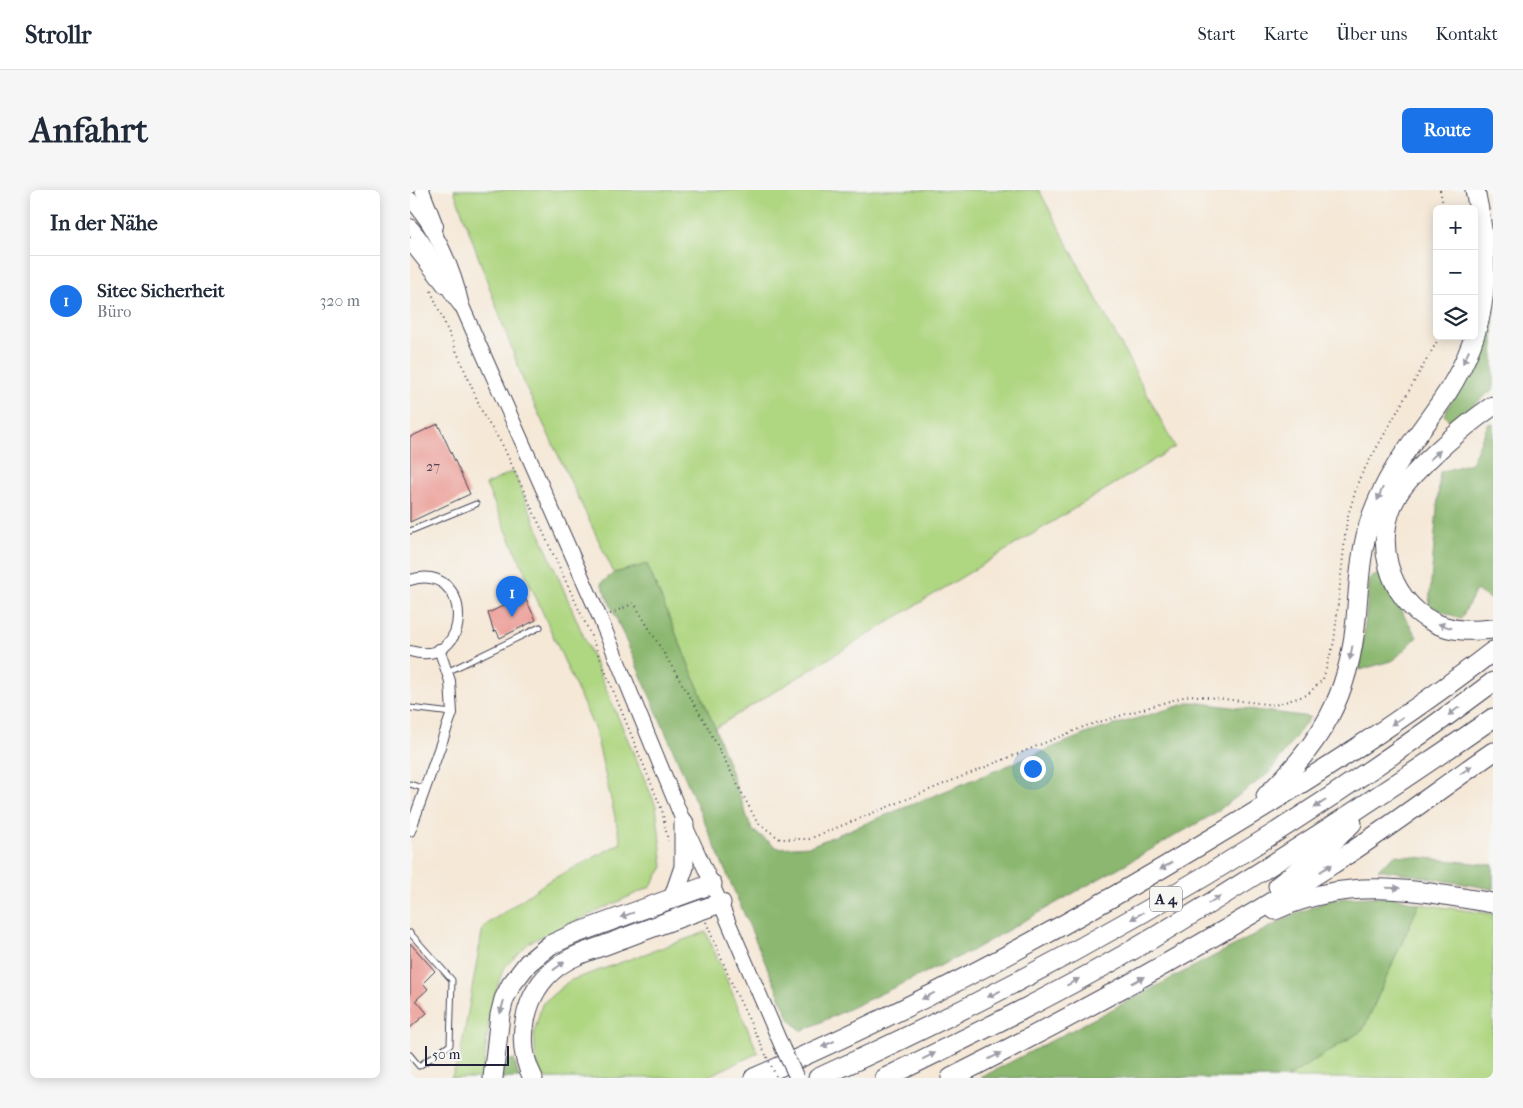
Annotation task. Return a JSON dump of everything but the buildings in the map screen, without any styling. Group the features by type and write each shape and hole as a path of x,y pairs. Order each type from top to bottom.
{"highway":[{"path":"1238,823 1292,770 1316,741 1328,720 1342,688 1349,663 1362,553 1374,510 1390,473 1446,393 1472,345 1483,306 1486,274 1483,229 1475,190"},
{"path":"1481,190 1493,214"},
{"path":"1493,406 1419,469 1403,488 1388,520 1385,554 1394,581 1411,606 1420,614 1433,622 1462,630 1493,629"},
{"path":"754,1078 880,1020 1018,950 1151,876 1344,757 1436,696 1493,651"},
{"name":"A 4","path":"818,1078 1014,984 1220,868 1337,793 1493,682"},
{"name":"A 4","path":"885,1078 1043,998 1152,938 1376,800 1493,718"},
{"path":"951,1078 1060,1023 1210,939 1328,867 1493,752"},
{"path":"1210,939 1331,844 1376,800"},
{"path":"673,898 684,867 684,823"},
{"path":"493,1078 500,1016 504,999 511,985 528,963 550,945 574,934 712,884"},
{"path":"1210,939 1293,902 1362,887 1403,888 1493,903"},
{"path":"533,1078 525,1056 524,1027 533,996 556,968 584,953 720,903"}],"main road":[{"path":"422,190 435,222 442,251"},
{"path":"410,199 426,221 442,251 458,288 462,306 511,421 600,618 684,823 797,1078"},
{"path":"410,226 431,254 449,292 462,306"}],"street":[{"path":"410,244 449,292"},
{"path":"410,580 425,578 437,580 455,596 459,608 456,632 448,642 439,649 428,652 410,651"},
{"path":"410,831 452,713 450,681 439,649"}],"lane":[{"path":"410,531 476,504"},
{"path":"448,672 540,626"},
{"path":"410,708 452,713"},
{"path":"410,784 425,789"},
{"path":"410,933 452,980 450,1045 419,1066 410,1055"}],"path":[{"path":"1440,190 1443,205"},
{"path":"428,284 484,416 502,444 588,629 662,810 669,844"},
{"path":"600,618 634,603 706,724 757,822 780,840 809,839 1086,726 1190,696 1275,705 1307,696 1323,679 1334,642 1347,519 1359,479 1438,340"},
{"path":"700,910 735,991 777,1078"}],"green space":[{"path":"454,190 1039,190 1175,447 715,728 647,565 614,573 525,385"},
{"path":"1493,302 1493,389 1452,423 1444,415 1481,346"},
{"path":"1489,423 1493,424 1493,601 1476,590 1461,619 1429,606 1440,472 1471,463"},
{"path":"513,471 656,806 663,867 650,887 530,942 503,969 491,1007 482,1078 451,1078 460,1057 483,927 547,882 621,843 595,730 486,485"},
{"path":"647,564 715,728 752,830 778,848 810,846 1088,733 1192,702 1310,717 1269,773 1212,815 971,951 802,1031 790,1020 601,583 614,573"},
{"path":"1379,574 1417,637 1394,660 1360,670 1370,578"},
{"path":"1395,855 1493,865 1493,889 1378,869"},
{"path":"1389,896 1419,904 1363,1030 1286,1078 980,1078 1295,914 1333,899"},
{"path":"1419,904 1493,914 1493,1078 1286,1078 1363,1030"},
{"path":"706,932 758,1053 704,1078 544,1078 536,1062 534,1033 542,1004 569,981"},
{"path":"514,1059 519,1078 501,1078 503,1063"}],"place":[{"name":"Sitec Sicherheit","path":"512,617"}]}
